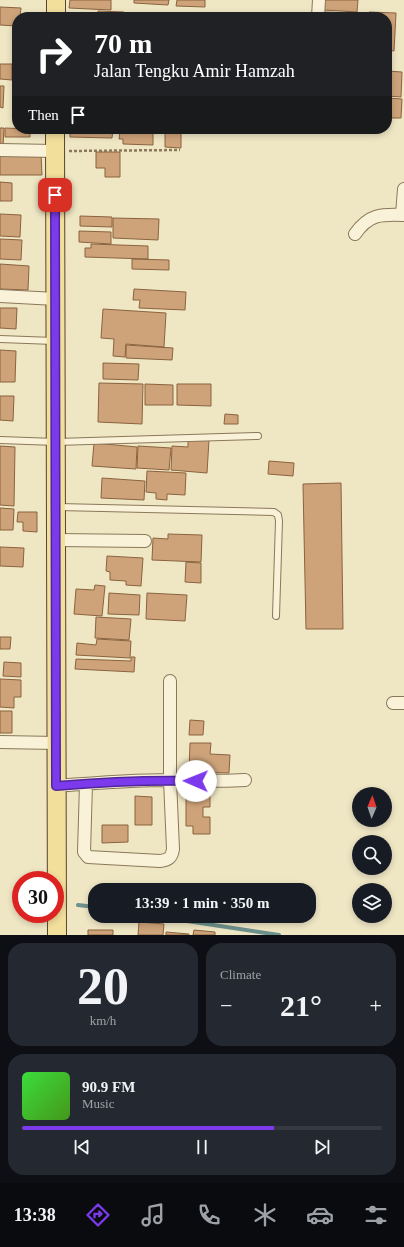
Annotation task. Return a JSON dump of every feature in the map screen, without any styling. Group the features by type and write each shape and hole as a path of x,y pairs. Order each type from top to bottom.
{"main road":[{"path":"56,0 56,12"},
{"path":"55,134 57,935"}],"street":[{"path":"318,12 319,0"},
{"path":"0,150 55,151"},
{"path":"355,234 362,224 372,217 381,215 403,215 404,189"},
{"path":"0,296 56,299"},
{"path":"56,540 145,541"},
{"path":"86,784 84,852 88,858 160,861 170,858 173,854 170,780 170,681"},
{"path":"0,742 57,744"},
{"path":"56,786 170,780 245,780"}],"lane":[{"path":"0,339 56,341"},
{"path":"0,440 56,442 258,436"},
{"path":"56,507 274,512 278,515 279,521 276,616"}],"path":[{"path":"55,151 180,150"}],"building":[{"path":"70,0 111,0 111,10 69,8"},
{"path":"134,0 169,0 168,5 134,3"},
{"path":"177,0 205,0 205,7 176,6"},
{"path":"324,0 358,0 357,12 324,10"},
{"path":"0,7 21,8 21,12 12,12 12,26 0,25"},
{"path":"98,11 124,12 98,12"},
{"path":"392,13 396,13 394,51 392,51"},
{"path":"0,64 12,64 12,80 0,79"},
{"path":"392,71 402,72 401,97 392,96"},
{"path":"0,86 4,86 3,108 0,107"},
{"path":"392,98 402,99 401,118 392,118"},
{"path":"0,128 4,128 3,147 0,147"},
{"path":"5,128 12,128 12,134 30,134 30,137 5,137"},
{"path":"70,134 112,134 112,138 70,137"},
{"path":"120,134 153,134 153,145 123,144 123,139 119,139"},
{"path":"165,134 181,134 181,148 165,147"},
{"path":"96,152 120,152 120,177 105,177 105,168 96,168"},
{"path":"0,154 41,154 42,175 0,175"},
{"path":"0,182 12,183 12,201 0,201"},
{"path":"0,214 21,215 20,237 0,236"},
{"path":"80,216 112,217 112,227 80,226"},
{"path":"113,218 159,219 158,240 113,238"},
{"path":"79,231 111,232 111,244 79,242"},
{"path":"0,239 22,240 21,260 0,259"},
{"path":"91,244 148,246 148,259 85,257 85,248 91,248"},
{"path":"132,259 169,260 169,270 132,269"},
{"path":"0,264 29,266 28,290 0,289"},
{"path":"134,289 186,292 185,310 139,308 140,300 133,300"},
{"path":"0,308 17,308 16,329 0,328"},
{"path":"103,309 166,313 164,347 126,344 125,357 113,356 114,339 101,338"},
{"path":"126,345 173,348 172,360 126,358"},
{"path":"0,350 16,351 15,382 0,382"},
{"path":"103,363 139,364 138,380 103,379"},
{"path":"99,383 143,384 142,424 98,422"},
{"path":"145,384 173,385 173,405 145,405"},
{"path":"177,384 211,384 211,406 177,405"},
{"path":"0,396 14,396 13,421 0,420"},
{"path":"225,414 238,415 238,424 224,424"},
{"path":"188,439 209,440 207,473 171,470 172,446 188,447"},
{"path":"94,443 137,447 136,469 92,466"},
{"path":"0,446 15,447 14,506 0,505"},
{"path":"138,446 171,448 169,470 137,468"},
{"path":"269,461 294,463 293,476 268,474"},
{"path":"147,471 186,473 185,495 167,494 167,500 156,499 156,493 146,492"},
{"path":"102,478 145,481 144,500 101,498"},
{"path":"341,483 343,629 306,629 303,484"},
{"path":"0,508 14,509 13,530 0,530"},
{"path":"18,512 37,512 37,532 23,531 23,522 17,522"},
{"path":"168,534 202,535 201,562 152,560 153,538 168,539"},
{"path":"0,547 24,548 23,567 0,566"},
{"path":"107,556 143,558 141,586 126,585 126,581 110,580 110,572 106,571"},
{"path":"186,562 201,563 201,583 185,582"},
{"path":"95,585 105,586 102,616 74,614 76,589 94,590"},
{"path":"109,593 140,595 139,615 108,614"},
{"path":"147,593 187,595 185,621 146,619"},
{"path":"96,617 131,619 129,640 95,638"},
{"path":"0,637 11,637 10,649 0,649"},
{"path":"97,639 131,641 130,658 76,655 77,643 96,645"},
{"path":"131,657 135,657 134,672 75,669 76,659 131,661"},
{"path":"4,662 21,663 21,677 3,676"},
{"path":"0,679 21,680 21,697 14,697 14,708 0,707"},
{"path":"0,711 12,711 12,733 0,733"},
{"path":"190,720 204,721 203,735 189,735"},
{"path":"190,743 211,743 210,754 230,755 229,773 189,772"},
{"path":"186,795 210,795 210,807 203,807 203,817 210,817 210,834 193,834 193,826 186,826"},
{"path":"135,796 152,797 152,825 135,825"},
{"path":"102,825 128,825 128,842 102,843"},
{"path":"139,923 164,924 163,935 138,935"},
{"path":"88,930 113,930 113,935 88,935"},
{"path":"194,930 215,932 215,935 193,935"},
{"path":"166,932 189,934 189,935 166,935"}],"waterway":[{"path":"78,905 88,906"},
{"path":"200,923 279,935"}],"route":[{"path":"55,195 56,786 170,780 196,781"}]}
